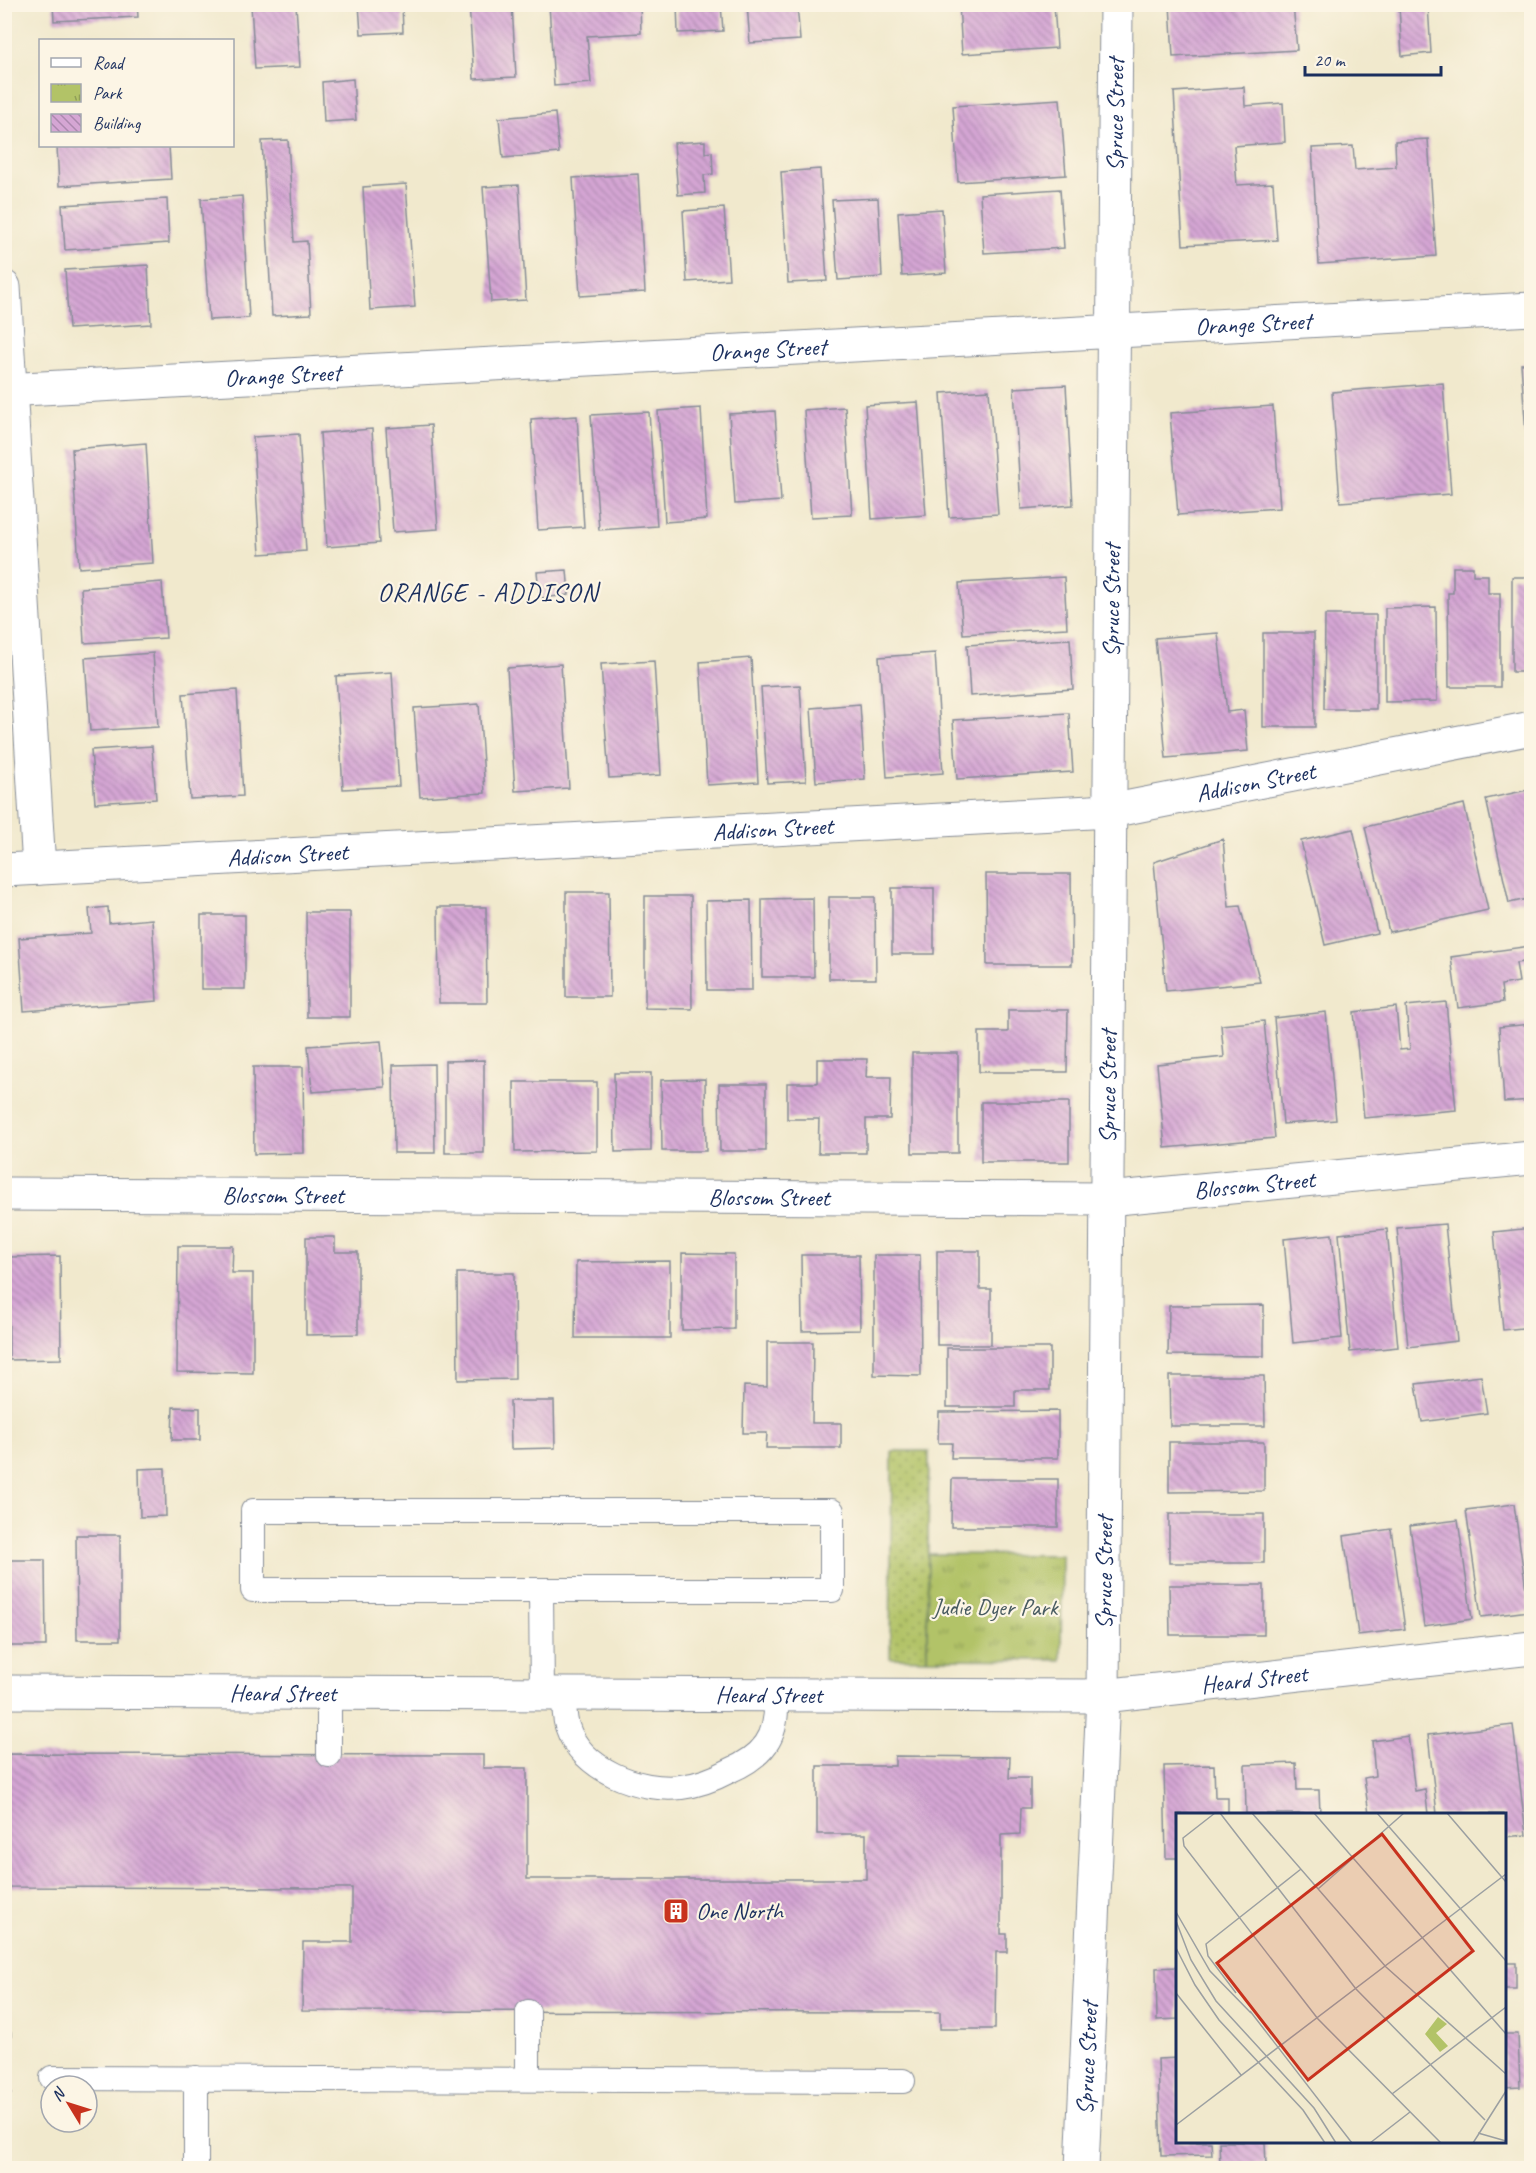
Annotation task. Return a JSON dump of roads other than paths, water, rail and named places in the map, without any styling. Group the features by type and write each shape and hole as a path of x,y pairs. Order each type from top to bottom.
{"street":[{"name":"Spruce Street","path":"1082,2169 1103,1696 1116,4"},
{"path":"4,287 8,390 39,868"},
{"name":"Orange Street","path":"8,390 1532,309"},
{"name":"Addison Street","path":"4,870 1110,811 1532,728"},
{"name":"Blossom Street","path":"4,1194 1107,1199 1532,1158"},
{"name":"Heard Street","path":"4,1692 1103,1696 1532,1648"}],"lane":[{"path":"253,1510 832,1511 832,1590 541,1590 253,1590 253,1510"},
{"path":"541,1590 553,1694 573,1739 592,1761 620,1778 653,1787 683,1787 712,1780 742,1765 756,1755 772,1733 775,1722 776,1695"},
{"path":"329,1693 329,1755"},
{"path":"528,2012 528,2079"},
{"path":"99,2078 903,2081"},
{"path":"196,2078 196,2169"}],"place":[{"name":"One North","path":"676,1911"}],"district":[{"name":"ORANGE - ADDISON","path":"488,592"}],"park label":[{"name":"Judie Dyer Park","path":"995,1607"}]}
